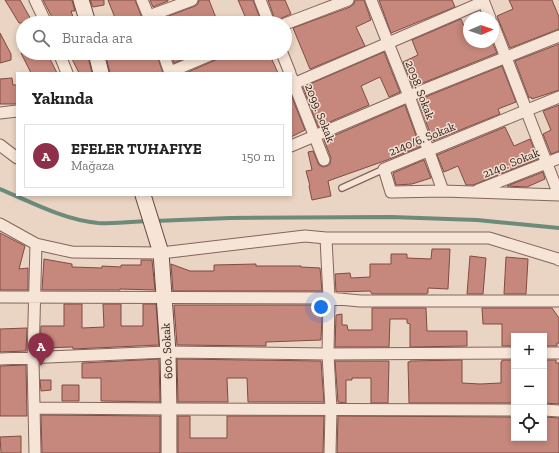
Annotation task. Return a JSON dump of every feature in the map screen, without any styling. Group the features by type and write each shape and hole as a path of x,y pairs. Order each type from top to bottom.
{"main road":[{"path":"81,0 86,16"},
{"path":"98,60 101,72"},
{"name":"600. Sokak","path":"143,196 160,251 168,352 169,453"}],"street":[{"path":"35,0 43,16"},
{"path":"142,0 148,16"},
{"path":"158,16 192,0"},
{"path":"260,0 266,16"},
{"path":"292,21 348,0"},
{"name":"2098. Sokak","path":"371,0 409,96 442,190"},
{"path":"292,80 388,43 483,1 488,12"},
{"path":"292,146 409,96 559,36"},
{"path":"499,38 559,195"},
{"path":"62,60 67,72"},
{"path":"165,60 170,72"},
{"path":"172,72 199,60"},
{"name":"2099. Sokak","path":"285,60 289,72"},
{"name":"2099. Sokak","path":"292,80 324,160"},
{"name":"2140/6. Sokak","path":"559,97 384,169 392,192 442,190 559,195"},
{"path":"0,113 16,111"},
{"path":"0,145 16,157"},
{"name":"2140. Sokak","path":"472,192 559,158"},
{"path":"0,224 36,244 72,252 160,251 305,236 326,238 489,238 559,260"},
{"path":"326,238 329,298 328,354 331,409 330,453"},
{"path":"35,453 34,298 36,244"},
{"path":"0,297 329,298 360,301 559,301"},
{"path":"0,360 168,352 328,354 511,353"},
{"path":"547,353 559,353"},
{"path":"35,408 169,410 511,410"},
{"path":"547,410 559,410"}],"lane":[{"path":"342,188 384,169"}],"building":[{"path":"5,0 20,0 29,16 16,16 16,18"},
{"path":"43,0 72,0 75,11 71,11 73,16 51,16"},
{"path":"90,0 104,0 104,5 93,7"},
{"path":"108,0 135,0 141,16 114,16"},
{"path":"150,0 168,0 168,1 153,7"},
{"path":"199,0 209,0 215,16 169,16 195,6 198,4"},
{"path":"238,0 253,0 259,16 245,16"},
{"path":"268,0 285,0 291,14 286,16 274,16"},
{"path":"355,0 364,0 371,20 356,27 365,46 310,69 293,28 350,7 354,4"},
{"path":"379,0 452,0 455,7 391,33"},
{"path":"509,0 552,0 559,17 559,29 510,48 499,21 499,15 513,9"},
{"path":"461,19 463,24 463,48 495,48 497,53 413,87 403,62 418,55 412,40"},
{"path":"0,33 11,54 11,60 0,63"},
{"path":"559,44 559,90 532,99 531,97 529,98 515,61"},
{"path":"384,52 400,92 389,97 380,77 361,86 369,105 318,127 303,87"},
{"path":"24,60 50,60 56,72 30,72"},
{"path":"72,60 89,60 92,72 78,72"},
{"path":"107,60 158,60 163,72 110,72"},
{"path":"173,60 181,60 174,63"},
{"path":"216,60 272,60 278,72 188,72"},
{"path":"502,66 516,102 498,109 500,114 433,141 418,100"},
{"path":"12,78 13,85 16,85 16,104 0,104 0,79"},
{"path":"292,98 305,130 292,136"},
{"path":"405,105 420,147 328,181 331,196 312,200 306,171 312,170 308,152 313,151 319,165 323,167 327,166 330,164 331,158 324,140"},
{"path":"559,105 559,151 551,154 543,134 551,130 543,111"},
{"path":"505,127 514,146 530,139 538,159 473,185 466,185 458,166 444,172 437,155"},
{"path":"424,160 431,178 412,184 396,185 393,173"},
{"path":"543,172 545,179 527,187 507,186"},
{"path":"0,233 25,246 19,269 28,268 28,290 0,290"},
{"path":"432,249 450,249 448,289 428,288 428,293 426,294 372,294 370,291 336,292 335,274 350,273 351,278 370,277 370,264 391,264 391,254 407,254 407,258 431,259"},
{"path":"470,256 486,258 483,294 467,294"},
{"path":"506,257 528,259 526,294 504,294"},
{"path":"44,259 72,264 72,267 102,268 102,266 121,267 121,265 141,265 141,260 152,260 155,290 42,290"},
{"path":"171,264 190,271 214,271 214,265 256,264 256,266 301,266 320,268 322,291 173,291"},
{"path":"64,304 82,304 82,328 104,327 103,304 121,304 121,326 143,326 143,304 156,304 159,345 73,349 73,347 40,348 41,326 64,326"},
{"path":"174,305 319,305 319,315 322,315 321,340 266,342 266,346 177,345"},
{"path":"372,308 426,308 427,331 467,331 467,346 410,347 410,324 407,323 407,319 390,319 389,347 335,347 336,315 342,314 342,325 347,325 348,330 372,330"},
{"path":"482,308 552,308 559,318 559,343 557,343 557,346 547,346 547,333 511,333 511,346 502,346 502,324 483,324"},
{"path":"27,328 26,351 0,352 0,329"},
{"path":"159,359 160,402 101,401 101,378 82,378 82,363"},
{"path":"177,359 321,361 324,402 248,402 247,378 227,378 228,402 178,402"},
{"path":"462,360 462,383 480,384 501,383 501,362 502,360 511,360 511,403 409,403 408,362"},
{"path":"547,360 556,360 556,363 559,363 559,404 547,403"},
{"path":"335,361 389,361 388,403 371,403 371,378 352,378 352,380 346,380 346,403 338,402"},
{"path":"26,365 27,416 0,416 0,366"},
{"path":"40,380 51,380 51,390 41,391"},
{"path":"62,385 79,385 79,401 62,401"},
{"path":"41,415 160,416 160,453 42,453"},
{"path":"178,416 190,416 190,438 227,438 227,416 324,416 323,453 178,453"},
{"path":"338,416 511,417 511,441 547,441 547,417 559,418 559,453 337,453"},
{"path":"21,436 21,453 1,453 0,437"}],"waterway":[{"path":"0,189 48,210 85,221 98,223 147,221"},
{"path":"154,221 230,218 391,217 477,220 559,228"}],"place":[{"name":"EFELER TUHAFIYE","path":"41,366"}]}
